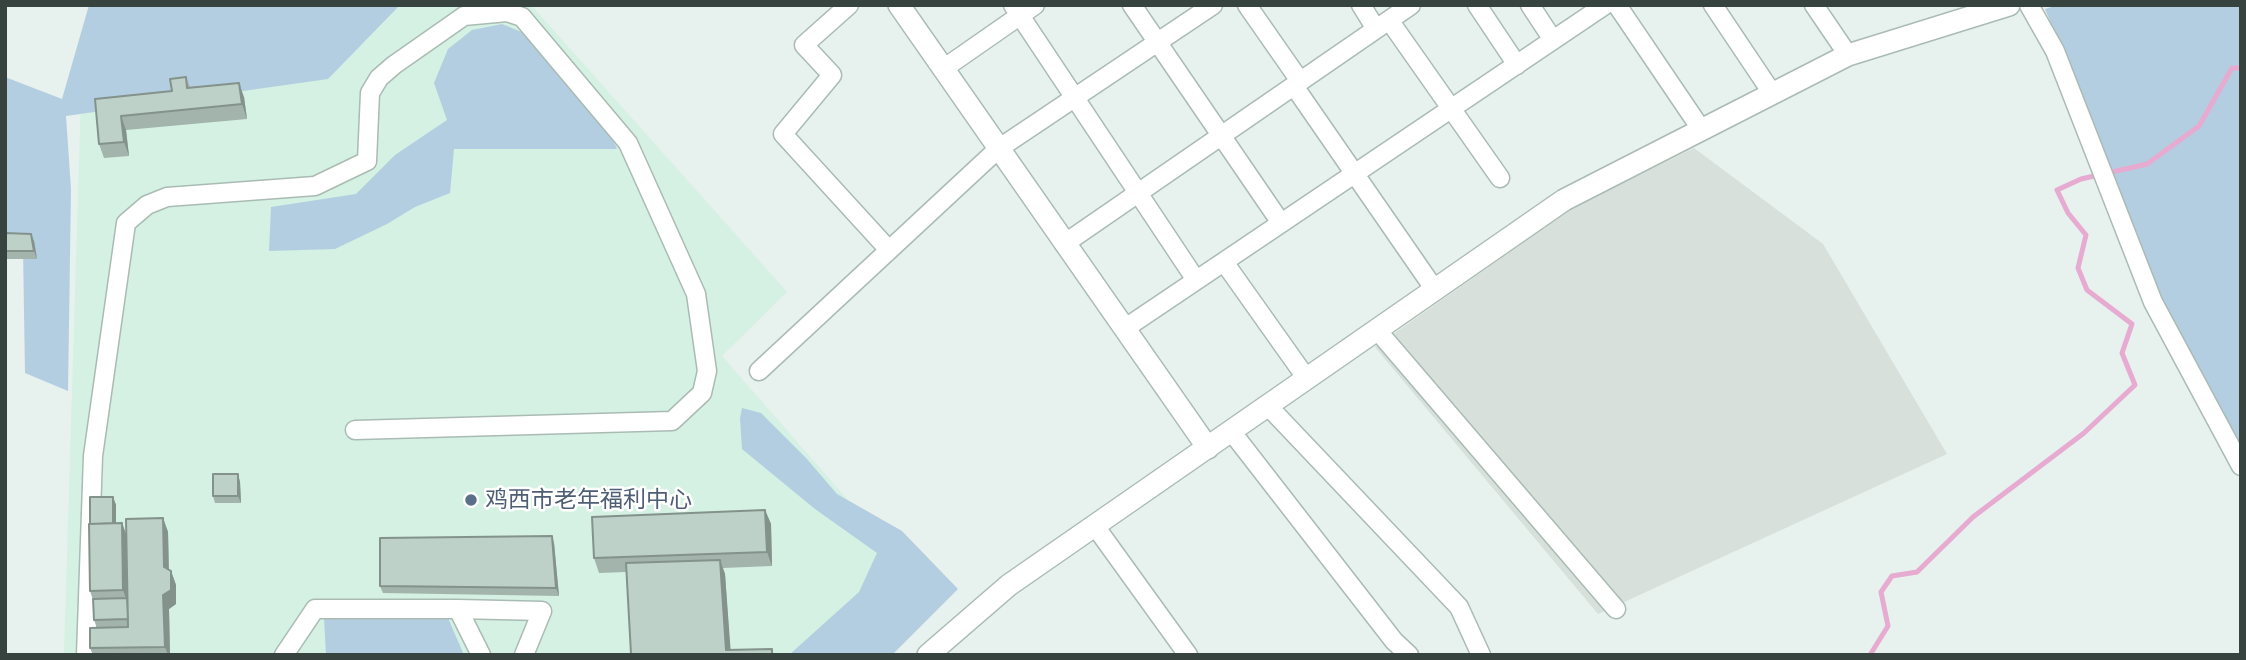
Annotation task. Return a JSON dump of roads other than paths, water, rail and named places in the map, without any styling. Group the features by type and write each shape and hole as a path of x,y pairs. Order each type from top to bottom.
{"street":[{"path":"849,5 804,45 832,75 783,134 889,250"},
{"path":"899,5 1208,448"},
{"path":"1132,5 1281,223"},
{"path":"759,371 998,149 1213,5"},
{"path":"1247,5 1353,174 1435,290"},
{"path":"1360,5 1383,24 1500,178"},
{"path":"1064,244 1411,5"},
{"path":"1476,5 1517,65"},
{"path":"1530,5 1553,40"},
{"path":"1124,329 1605,5"},
{"path":"1617,5 1701,129"},
{"path":"1713,5 1772,93"},
{"path":"1814,5 1848,55"},
{"path":"928,655 1009,585 1564,200 1848,55 2009,5"},
{"path":"2029,5 2055,51 2153,302 2241,466"},
{"path":"943,69 1022,9 1074,98 1196,281"},
{"path":"86,655 93,456 126,223 148,205 167,197 315,186 367,161 370,93 379,78 464,16 507,12 522,17 628,143 696,294 707,371 702,393 672,421 355,430"},
{"path":"1224,262 1307,379"},
{"path":"1377,330 1616,608"},
{"path":"1268,406 1459,607 1481,655"},
{"path":"1231,431 1394,641 1409,655"},
{"path":"1095,526 1188,655"},
{"path":"284,655 315,609 542,611 524,655"},
{"path":"457,609 481,655"}],"waterway":[{"path":"1870,655 1888,626 1881,592 1892,576 1917,572 1973,517 2084,433 2135,385 2122,353 2132,324 2087,290 2078,268 2086,235 2068,213 2057,190 2081,179 2147,164 2199,126 2232,68 2241,68"}],"place":[{"name":"鸡西市老年福利中心","path":"471,500"}]}
